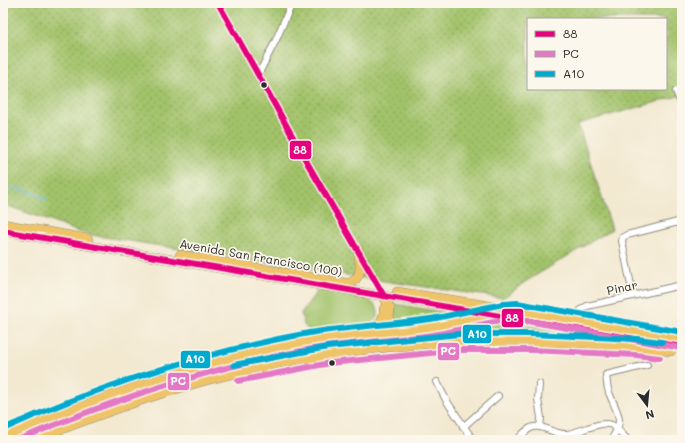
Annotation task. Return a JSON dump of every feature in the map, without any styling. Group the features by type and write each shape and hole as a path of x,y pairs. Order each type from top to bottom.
{"highway":[{"path":"3,218 41,230"},
{"name":"Avenida San Francisco (100)","path":"3,224 348,287"},
{"name":"Avenida San Francisco (100)","path":"3,231 348,287 490,314 682,347"},
{"path":"358,249 360,264 359,273 348,287 372,296 380,302 384,309"},
{"path":"355,335 380,323 384,317 383,293"},
{"path":"370,350 382,342 384,332 388,324 390,311 383,293"},
{"name":"Avenida San Francisco (100)","path":"383,293 516,311 682,340"},
{"path":"3,438 82,406 185,371 220,361 311,341 436,326 490,314 516,311"},
{"path":"34,440 141,400 205,381 283,363 370,350 432,344 519,341 621,346 682,352"}],"street":[{"path":"218,3 383,293"},
{"path":"258,75 275,42 292,3"},
{"path":"676,91 682,106"},
{"path":"633,295 622,241 623,237 682,220"},
{"name":"Pinar","path":"576,322 581,310 587,306 682,285"},
{"path":"611,440 617,430 619,413 607,388 606,376 647,365"},
{"path":"437,382 446,400 473,440"},
{"path":"540,384 538,399 541,418 540,427"},
{"path":"463,427 498,396"},
{"path":"517,440 532,428 540,427 553,433 560,434 572,433 603,425 612,425 628,440"}],"green space":[{"path":"3,3 682,3 682,95 578,124 612,229 525,282 503,298 384,281 85,234 3,204"},
{"path":"318,290 353,295 370,301 376,306 378,312 377,317 366,325 312,334 304,325 301,313"},
{"path":"390,303 463,316 440,322 390,326"},
{"path":"493,320 593,338 525,334 474,334 385,341 384,339 461,331"}],"waterway":[{"path":"3,190 19,188 47,199"}],"transit line":[{"name":"88","path":"218,3 384,296"},
{"name":"88","path":"3,231 682,347"},
{"name":"A10","path":"3,429 39,413 115,385 192,360 231,350 309,333 420,320 504,304 517,303 682,332"},
{"name":"PC","path":"18,440 126,398 237,365 312,349 422,336 506,320 516,319 681,348"},
{"name":"A10","path":"234,365 328,347 460,334 531,334 637,339 662,342"},
{"name":"PC","path":"238,381 330,363 461,350 531,350 636,355 660,358"}]}
